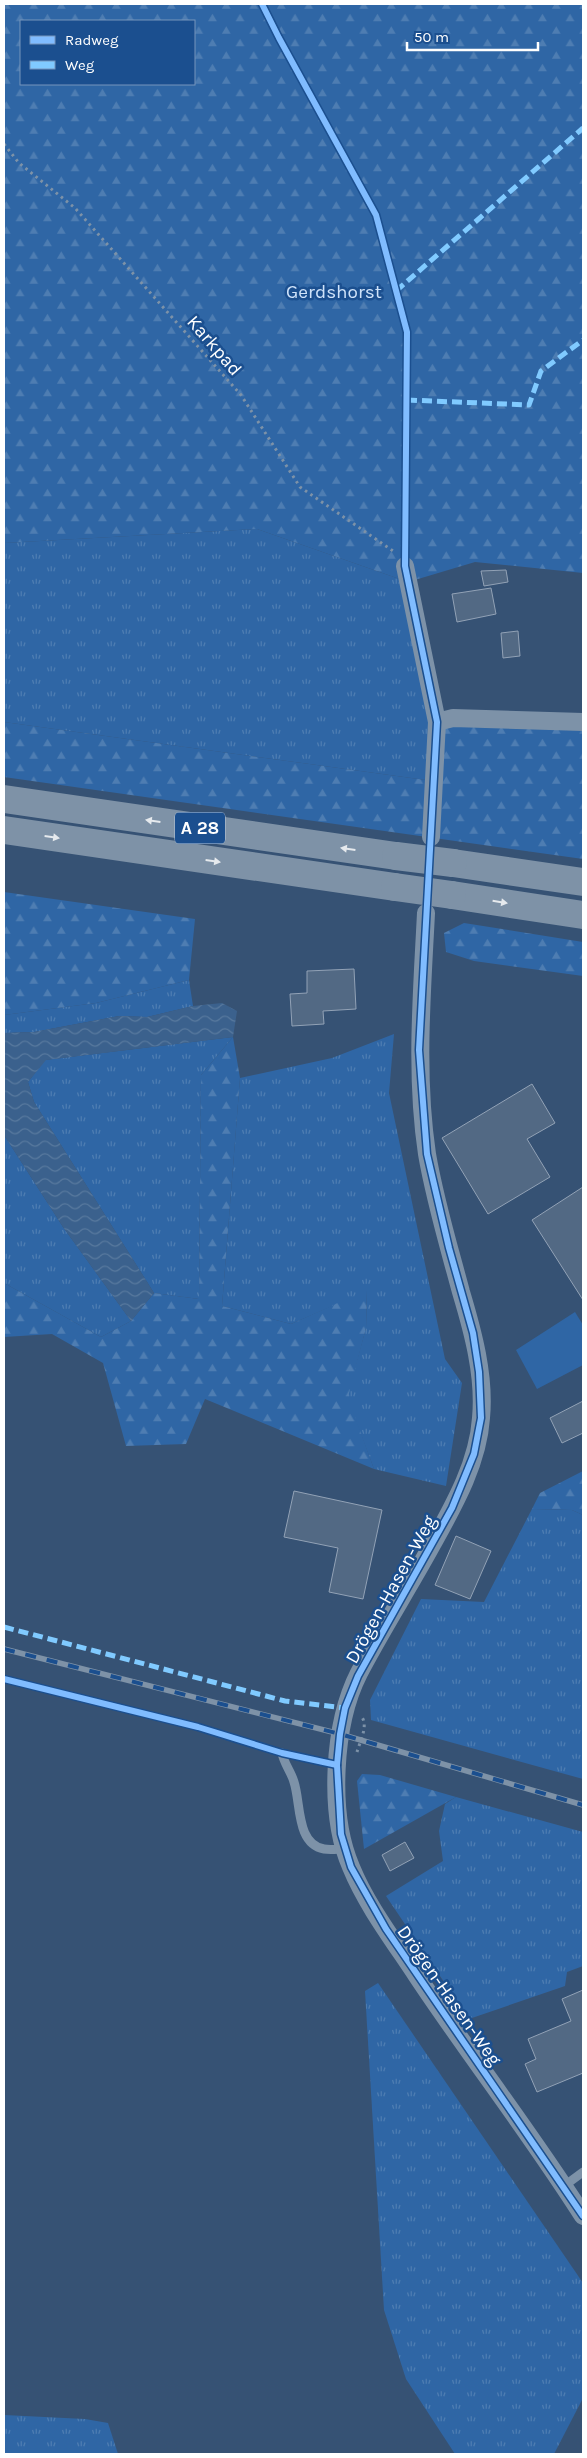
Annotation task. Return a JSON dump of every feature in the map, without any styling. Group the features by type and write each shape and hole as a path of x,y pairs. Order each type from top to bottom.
{"highway":[{"name":"A 28","path":"4,799 583,882"},
{"name":"A 28","path":"4,830 583,915"}],"street":[{"path":"401,560 437,722 430,837"},
{"path":"437,722 453,718 583,722"},
{"name":"Drögen-Hasen-Weg","path":"426,913 419,1050 427,1154 449,1248 473,1333 479,1372 481,1418 474,1454 452,1508 358,1676 345,1708 337,1765 339,1814 344,1848 355,1865 366,1898 583,2216"}],"lane":[{"path":"282,1753 284,1764 294,1781 306,1836 312,1844 325,1849 344,1848"},
{"path":"564,2186 583,2172"}],"green space":[{"name":"Gerdshorst","path":"4,4 583,4 583,573 475,562 408,582 257,529 4,543"},
{"path":"257,529 408,582 437,722 433,781 4,722 4,543"},
{"path":"4,722 433,781 437,722 583,722 583,859 4,777"},
{"path":"4,892 195,919 189,980 96,1003 4,1015"},
{"path":"464,923 583,942 583,976 474,961 446,952 444,933"},
{"path":"189,980 193,1006 147,1017 119,1016 34,1032 4,1033 4,1015 96,1003"},
{"path":"394,1034 389,1093 445,1359 462,1383 446,1486 374,1469 347,1397 366,1328 367,1291 291,1324 222,1306 240,1078 332,1058"},
{"path":"233,1037 201,1075 199,1299 154,1293 34,1102 28,1082 45,1060"},
{"path":"233,1037 240,1078 222,1306 291,1324 367,1290 366,1328 348,1397 374,1469 205,1399 186,1444 126,1446 103,1363 52,1334 4,1337 4,1283 101,1337 131,1321 154,1293 199,1299 201,1075"},
{"path":"4,1135 63,1227 131,1321 101,1337 4,1283"},
{"path":"575,1312 583,1325 583,1365 537,1389 516,1350"},
{"path":"583,1471 583,1515 572,1510 532,1509 540,1493"},
{"path":"532,1509 572,1510 583,1515 583,1779 371,1720 370,1700 421,1599 484,1602"},
{"path":"362,1774 380,1775 456,1797 364,1849 357,1781"},
{"path":"456,1797 583,1832 583,1966 567,1972 565,1986 469,2019 386,1896 443,1861 439,1831 445,1804"},
{"path":"378,1983 583,2283 583,2398 554,2454 455,2454 406,2379 384,2310 365,1991"},
{"path":"4,2415 85,2419 108,2423 118,2454 4,2454"}],"water":[{"path":"222,1003 237,1011 233,1037 46,1060 28,1082 34,1102 154,1293 131,1321 63,1227 4,1135 4,1033 34,1032 119,1016 147,1017 193,1006"}],"building":[{"path":"506,570 508,582 484,586 481,571"},
{"path":"491,588 496,614 457,622 452,594"},
{"path":"518,631 520,656 503,658 501,633"},
{"path":"354,969 356,1009 323,1011 324,1024 292,1026 290,994 307,993 307,971"},
{"path":"532,1084 555,1123 527,1139 550,1177 488,1214 442,1138"},
{"path":"583,1187 583,1300 532,1220"},
{"path":"583,1401 583,1433 562,1443 550,1418"},
{"path":"294,1491 382,1510 363,1599 329,1592 338,1548 284,1537"},
{"path":"456,1536 491,1551 470,1599 435,1585"},
{"path":"405,1842 414,1858 390,1871 382,1855"},
{"path":"583,1990 583,2073 537,2092 525,2064 536,2059 528,2039 571,2021 562,1999"}],"railway":[{"path":"4,1649 340,1734 583,1805"}],"marked path":[{"path":"396,291 583,128"},
{"path":"407,400 529,405 541,371 583,340"},
{"path":"4,1627 285,1701 345,1708"}],"cycle path":[{"path":"262,4 376,215 407,332 405,566 437,722 419,1050 427,1154 449,1248 473,1333 479,1372 481,1418 474,1454 452,1508 358,1676 345,1708 337,1765 341,1834 351,1867 386,1929 583,2216"},
{"path":"4,1679 198,1727 282,1753 337,1765"}]}
